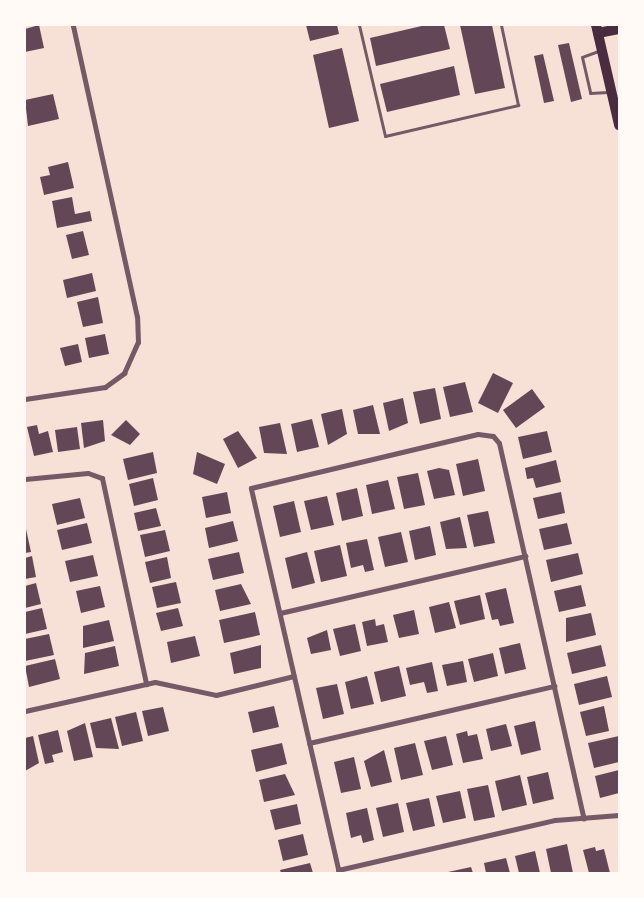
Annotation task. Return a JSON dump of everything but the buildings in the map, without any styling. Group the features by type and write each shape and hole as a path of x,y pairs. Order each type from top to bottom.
{"main road":[{"path":"619,29 597,29 619,125"}],"street":[{"path":"25,400 105,387 124,373 138,342 137,317 73,25"},
{"path":"584,819 499,443 493,436 478,434 251,488 338,871 555,820 584,819 619,815"},
{"path":"25,479 98,474 146,684"},
{"path":"280,613 525,556"},
{"path":"25,711 146,684 175,683 216,695 294,676"},
{"path":"309,743 554,686"}],"lane":[{"path":"358,25 385,136 518,105 501,25"},
{"path":"602,49 582,57 590,93 612,91"}]}
